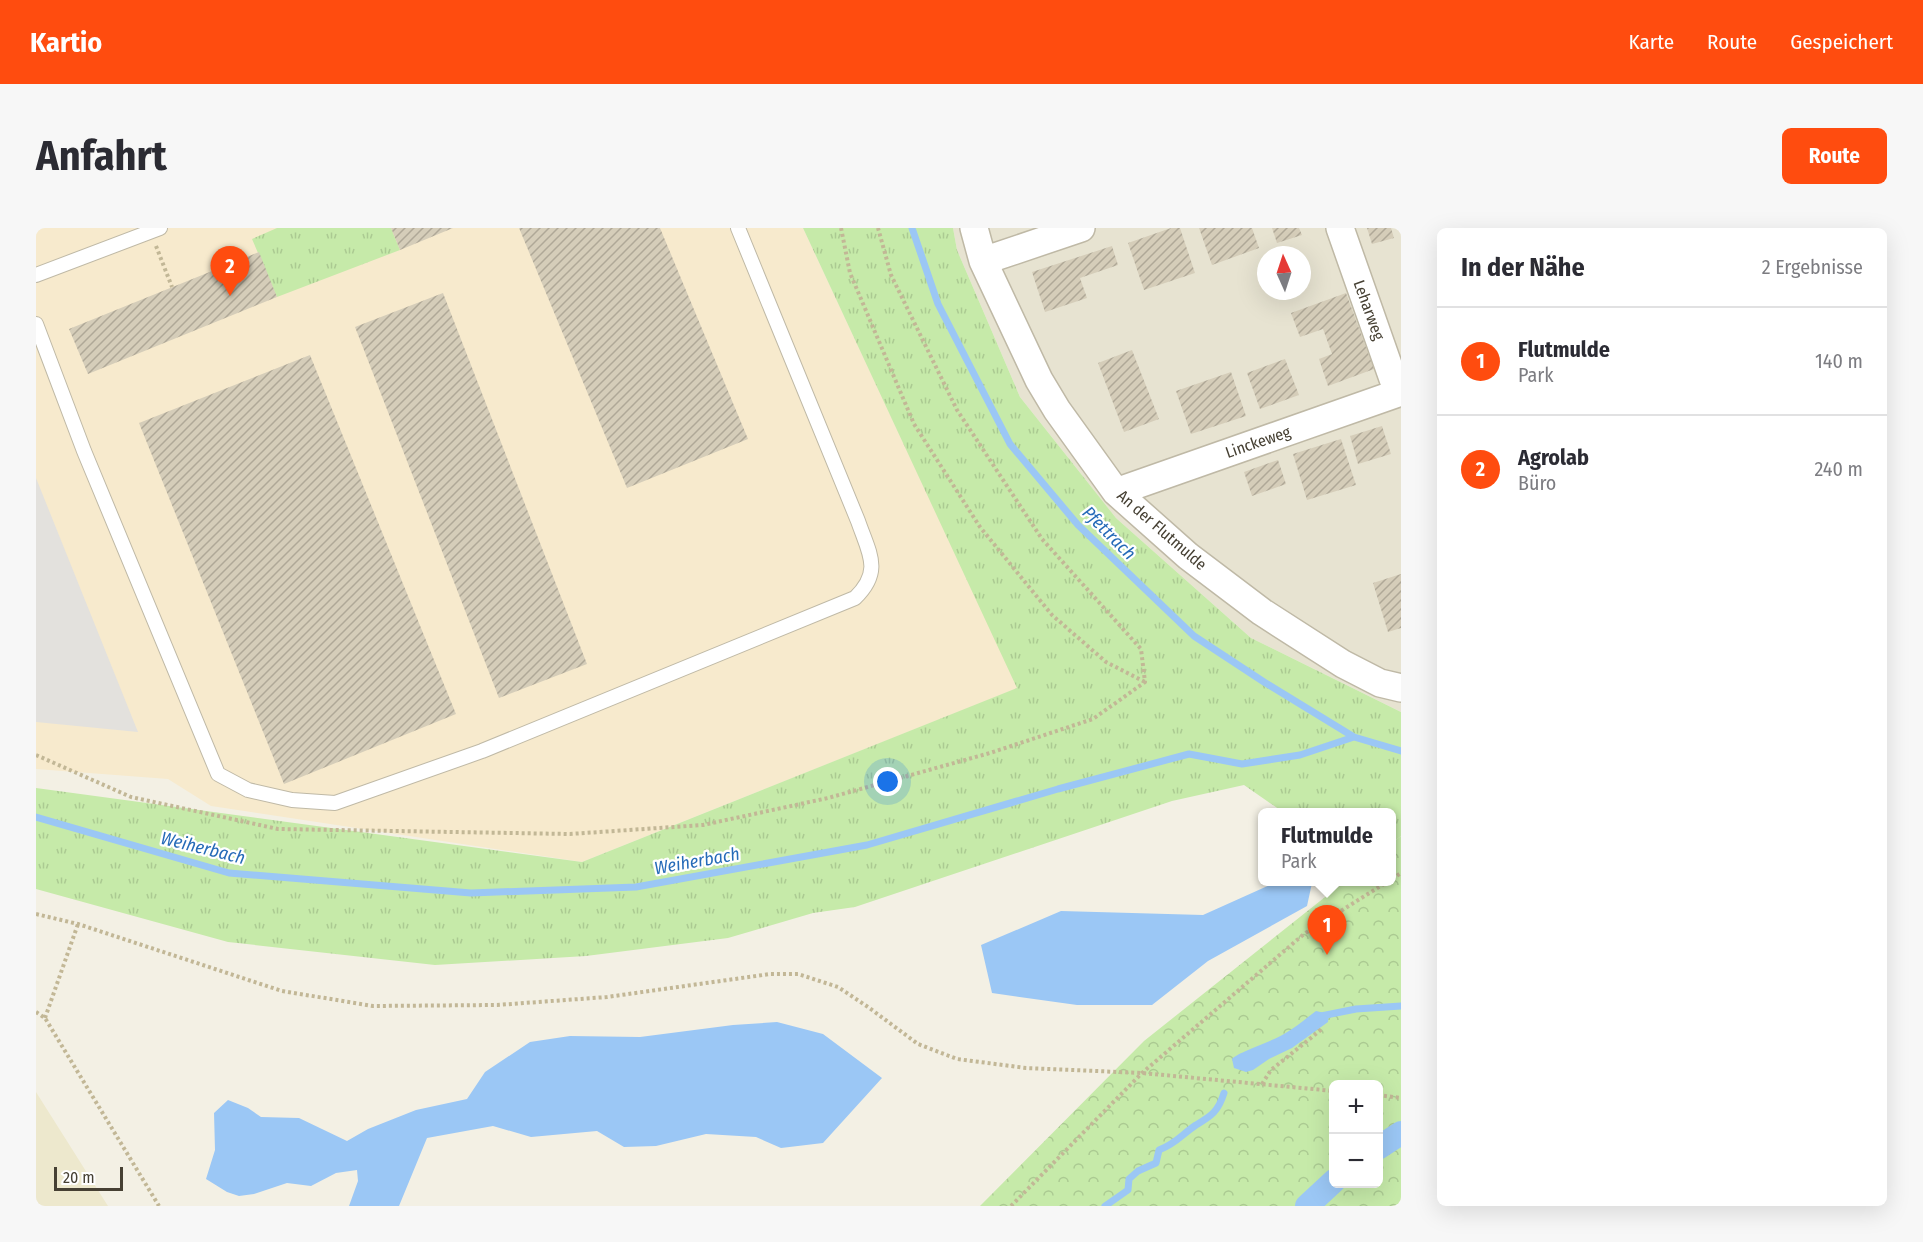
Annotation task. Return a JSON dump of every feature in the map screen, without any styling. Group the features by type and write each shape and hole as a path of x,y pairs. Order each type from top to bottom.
{"street":[{"name":"An der Flutmulde","path":"974,228 984,261 1039,380 1057,410 1116,492 1188,556 1262,612 1343,664 1380,683 1401,688"},
{"path":"984,261 1081,228"},
{"name":"Leharweg","path":"1340,228 1400,393"},
{"name":"Linckeweg","path":"1116,492 1400,393"}],"lane":[{"path":"36,324 84,452 218,774 248,790 292,800 335,803 482,751 855,598 865,588 871,578 873,563 819,423 738,228"},
{"path":"36,275 155,230"}],"path":[{"path":"841,228 850,273 914,424 980,527 1052,615 1106,662 1145,682"},
{"path":"878,228 891,275 957,410 1042,539 1141,650 1145,682"},
{"path":"155,230 172,287"},
{"path":"36,755 131,797 278,830 570,834 703,825 828,798 990,753 1093,719 1145,682"},
{"path":"1011,1206 1142,1073 1304,934 1381,886"},
{"path":"36,914 78,924 282,991 373,1006 497,1005 607,997 770,974 798,974 838,987 918,1044 957,1059 1026,1068 1142,1073 1329,1091"},
{"path":"45,1018 78,924"},
{"path":"36,1012 45,1018 159,1206"},
{"path":"1262,1084 1271,1070 1322,1029"},
{"path":"1383,1096 1401,1098"}],"shaded area":[{"path":"36,228 803,228 1018,688 582,862 211,806 168,779 36,769"},
{"path":"953,228 1401,228 1401,712 1251,638 1116,518 1020,397 957,250"},
{"path":"36,478 138,732 36,722"},
{"path":"36,1092 101,1195 108,1206 36,1206"}],"green space":[{"path":"277,228 391,228 400,250 277,297 252,239"},
{"path":"803,228 953,228 957,250 1020,397 1116,518 1251,638 1401,712 1401,836 1396,840 1396,808 1277,808 1244,785 1172,801 855,907 813,913 728,938 586,956 435,965 228,942 36,889 36,788 582,862 1017,688"},
{"path":"1401,836 1401,1206 980,1206 1144,1041 1339,886 1396,886 1396,840"}],"water":[{"path":"1268,886 1311,886 1307,906 1208,961 1152,1005 1077,1005 992,993 981,945 1061,911 1203,915"},
{"path":"1316,1011 1329,1014 1328,1022 1292,1048 1253,1070 1246,1072 1234,1068 1232,1059 1236,1056 1284,1034"},
{"path":"777,1022 823,1034 882,1078 823,1143 781,1148 756,1137 706,1134 656,1146 624,1147 597,1131 531,1137 493,1126 427,1138 399,1206 349,1206 358,1181 357,1170 336,1173 311,1186 287,1183 254,1194 239,1196 227,1192 206,1179 215,1150 214,1113 228,1100 248,1108 261,1117 299,1118 347,1141 368,1129 416,1110 467,1099 485,1072 530,1042 570,1036 640,1037 733,1025"}],"building":[{"path":"391,228 453,228 400,250"},
{"path":"519,228 660,228 748,439 627,488"},
{"path":"1171,228 1180,228 1195,273 1144,290 1128,243"},
{"path":"1199,228 1252,228 1258,246 1257,249 1212,265"},
{"path":"1272,228 1299,228 1302,235 1277,243"},
{"path":"1367,228 1391,228 1394,238 1372,244"},
{"path":"1112,246 1118,265 1080,278 1087,298 1045,312 1032,272"},
{"path":"259,252 277,297 88,374 69,329"},
{"path":"443,293 587,664 499,698 355,327"},
{"path":"1346,293 1374,369 1328,386 1319,359 1332,354 1323,329 1300,337 1291,313"},
{"path":"1132,350 1159,419 1124,432 1098,363"},
{"path":"310,355 456,714 284,784 139,423"},
{"path":"1285,359 1299,395 1260,409 1247,373"},
{"path":"1231,372 1246,416 1191,434 1176,391"},
{"path":"1382,426 1391,454 1358,464 1350,436"},
{"path":"1341,439 1356,485 1307,500 1293,454"},
{"path":"1278,460 1286,484 1252,496 1244,472"},
{"path":"1401,574 1401,628 1388,632 1373,583"}],"waterway":[{"name":"Pfettrach","path":"912,228 938,304 1010,444 1078,525 1194,636 1354,737 1401,751"},
{"name":"Weiherbach","path":"36,817 229,873 471,893 636,887 867,845 1058,789 1189,754 1242,764 1300,755 1354,737"},
{"path":"1321,1016 1356,1009 1401,1006"},
{"path":"1105,1206 1128,1190 1129,1179 1138,1171 1156,1163 1159,1150 1175,1142 1213,1113 1224,1093"},
{"path":"1383,1145 1401,1133"},
{"path":"1307,1206 1329,1186"}],"place":[{"name":"Agrolab","path":"230,296"},
{"name":"Flutmulde","path":"1327,955"}]}
